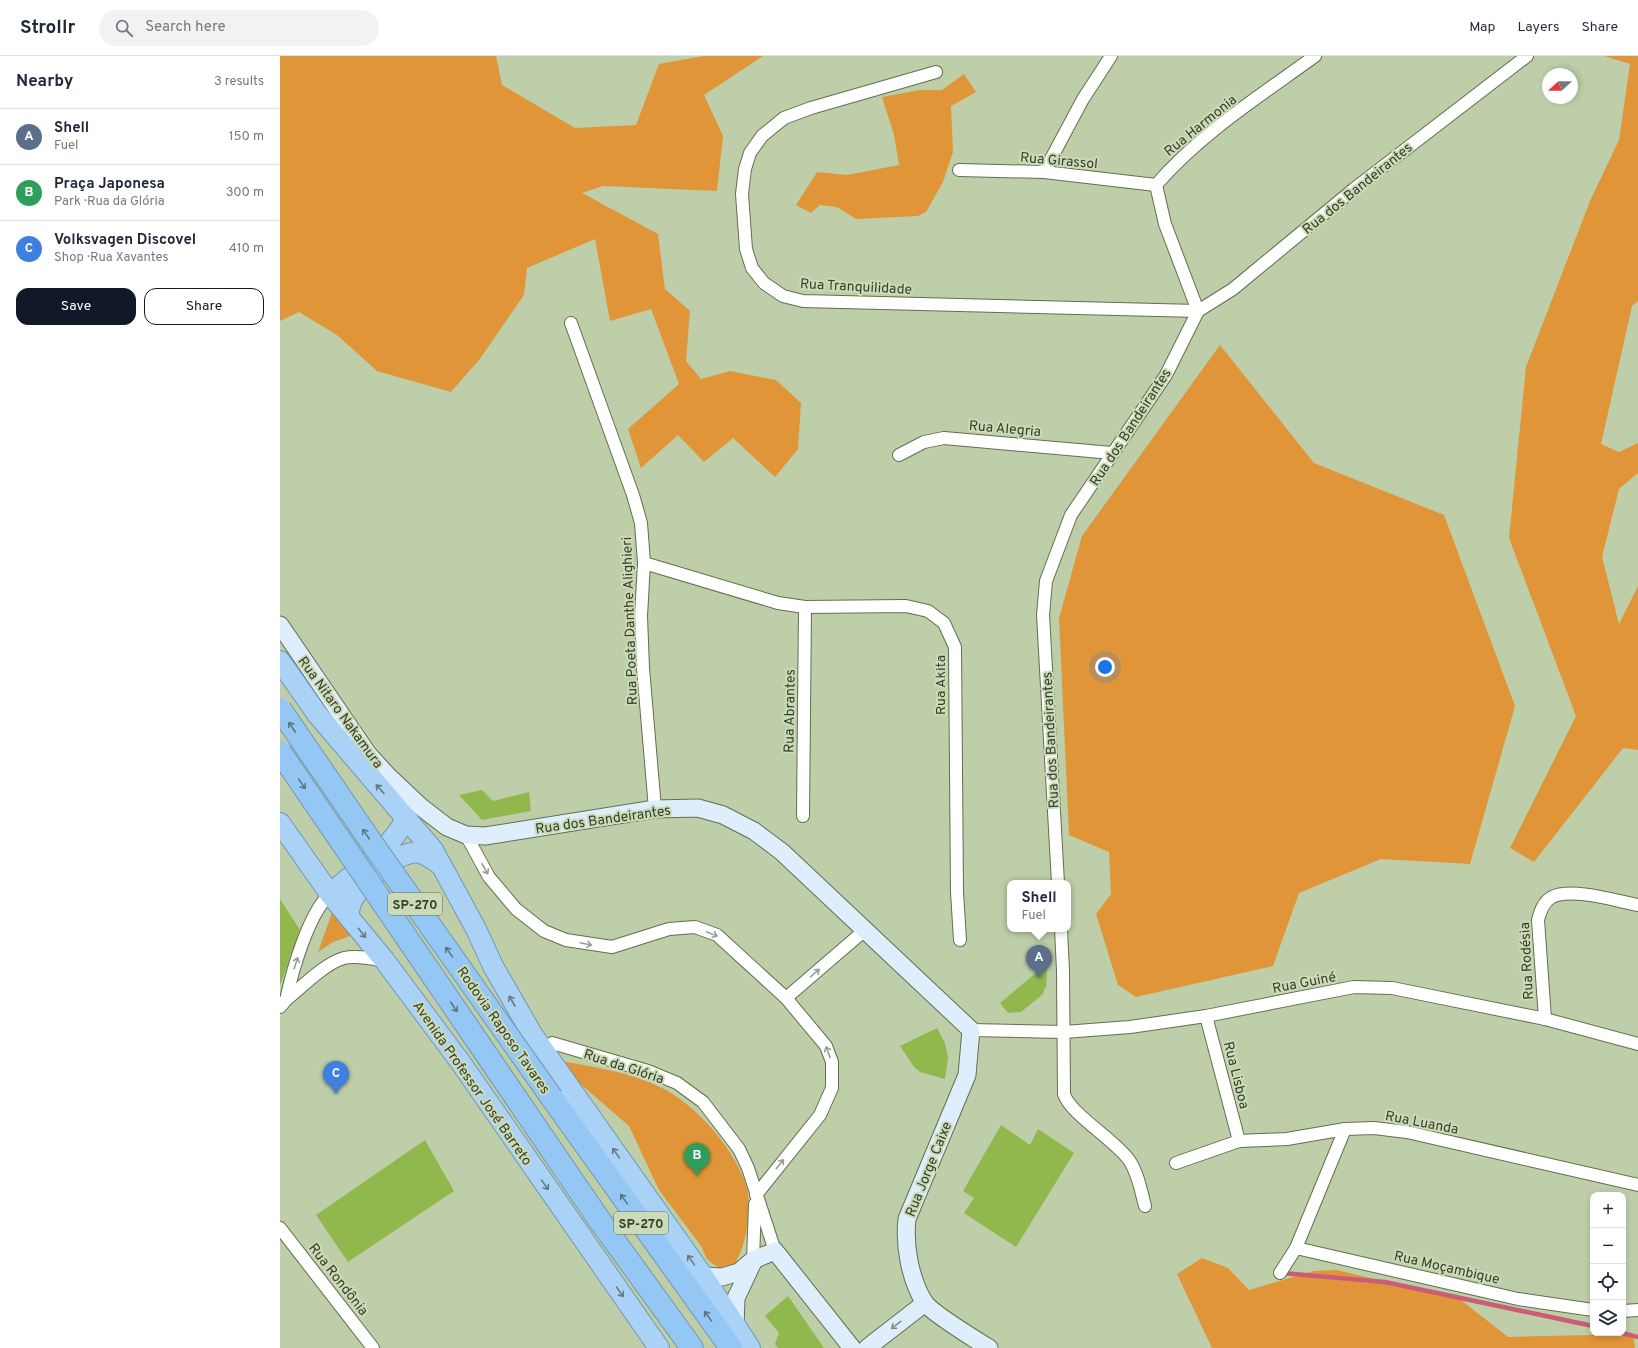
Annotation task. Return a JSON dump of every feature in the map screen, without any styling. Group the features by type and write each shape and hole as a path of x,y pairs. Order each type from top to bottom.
{"highway":[{"path":"280,661 317,714 433,850 443,866 493,966 532,1034 703,1276 733,1338 750,1348"},
{"name":"Rodovia Raposo Tavares","path":"280,709 376,849 552,1098 733,1338"},
{"name":"Rodovia Raposo Tavares","path":"280,752 527,1114 692,1348"},
{"path":"330,894 390,843 401,829 406,818"},
{"name":"Avenida Professor José Barreto","path":"280,823 313,872 385,961 461,1063 660,1348"},
{"path":"348,916 352,900 357,894 381,868 401,855 410,852 420,853 443,866"},
{"path":"313,872 336,876 352,874"}],"main road":[{"name":"Rua Nitaro Nakamura","path":"280,625 368,754 421,807 447,827 466,835"},
{"name":"Rua dos Bandeirantes","path":"466,835 485,836 655,809 698,808 723,815 754,831 782,852 971,1030"},
{"name":"Rua Jorge Caixe","path":"925,1303 910,1265 905,1240 907,1219 967,1075 971,1030"},
{"path":"703,1276 722,1277 739,1272 753,1260 775,1251 852,1348"},
{"path":"733,1338 736,1298 753,1260"},
{"path":"866,1348 925,1303 968,1335 989,1348"}],"street":[{"path":"1044,172 1083,99 1111,56"},
{"name":"Rua Harmonia","path":"1156,185 1170,169 1206,136 1315,56"},
{"name":"Rua dos Bandeirantes","path":"1058,880 1042,615 1046,582 1071,515 1166,375 1198,311 1233,289 1354,189 1527,56"},
{"name":"Rua Tranquilidade","path":"936,72 811,108 784,118 762,136 750,153 745,169 742,194 746,248 752,268 764,283 783,296 803,301 1198,311"},
{"name":"Rua Girassol","path":"959,170 1044,172 1156,185"},
{"path":"1156,185 1165,224 1198,311"},
{"name":"Rua Poeta Danthe Alighieri","path":"571,323 633,495 641,523 644,562 642,616 643,668 655,809"},
{"name":"Rua Alegria","path":"900,455 924,442 944,438 1112,453"},
{"name":"Rua Akita","path":"644,562 778,603 805,608 906,606 928,611 944,623 955,647 957,892 960,940"},
{"name":"Rua Abrantes","path":"803,816 805,608"},
{"path":"466,835 489,877 516,909 544,931 566,940 612,947 669,929 695,927 717,935 786,998 826,1046 832,1062 832,1088 820,1114 756,1195 753,1260"},
{"name":"Rua Rodésia","path":"1545,1019 1538,920 1541,908 1552,898 1571,893 1638,905"},
{"path":"283,1004 315,914 330,894"},
{"path":"786,998 865,930"},
{"path":"1061,932 1065,1099 1120,1149 1130,1161 1138,1181 1145,1206"},
{"path":"283,1004 330,965 345,958 367,958 385,961"},
{"name":"Rua Guiné","path":"971,1030 1064,1032 1130,1027 1206,1016 1354,987 1392,988 1545,1019 1638,1044"},
{"name":"Rua Lisboa","path":"1206,1016 1239,1141"},
{"name":"Rua da Glória","path":"552,1043 648,1071 677,1084 703,1102 739,1149 748,1168 775,1251"},
{"name":"Rua Luanda","path":"1176,1163 1239,1141 1287,1139 1345,1129 1374,1128 1407,1132 1638,1185"},
{"path":"1280,1273 1296,1248 1345,1129"},
{"name":"Rua Rondônia","path":"280,1228 366,1345"},
{"name":"Rua Moçambique","path":"1296,1248 1518,1299 1590,1310"},
{"path":"1626,1311 1638,1310"}],"shaded area":[{"path":"280,56 496,56 502,85 575,128 636,125 659,64 704,56 763,56 704,95 723,136 717,191 603,186 582,193 658,234 665,289 690,311 686,361 701,379 730,371 776,380 801,403 798,449 775,477 733,438 704,462 678,435 641,468 628,429 679,384 651,309 610,321 595,239 527,268 524,295 479,360 451,392 377,371 337,335 299,312 280,321"},
{"path":"1604,56 1638,56 1638,301 1632,306 1601,444 1619,452 1638,443 1638,473 1619,489 1602,557 1619,624 1638,586 1638,750 1623,748 1534,862 1510,848 1576,716 1509,538 1526,367 1590,201 1619,140 1630,64"},
{"path":"964,74 976,92 951,106 953,152 943,182 926,212 918,216 856,219 837,207 820,205 811,213 796,205 817,172 847,175 899,165 894,135 882,97 920,90 942,90"},
{"path":"1220,345 1314,463 1444,515 1515,706 1470,864 1381,859 1299,893 1273,966 1136,997 1118,985 1096,914 1111,894 1109,852 1069,835 1059,618 1082,536"},
{"path":"333,910 353,935 333,942 318,952"},
{"path":"561,1061 636,1077 660,1087 687,1105 713,1130 734,1159 742,1174 747,1189 749,1208 747,1228 742,1249 734,1265 720,1269 707,1259 701,1246 659,1190 629,1126 577,1081"},
{"path":"1202,1258 1228,1268 1249,1290 1314,1271 1337,1270 1461,1300 1508,1337 1590,1335 1626,1336 1626,1334 1633,1334 1635,1348 1212,1348 1177,1274"}],"building":[{"path":"482,790 493,801 529,792 531,811 482,820 459,795"},
{"path":"280,899 300,930 281,983 280,983"},
{"path":"1048,951 1046,989 1045,987 1043,994 1021,1012 1008,1013 1000,1003 1037,972 1031,962"},
{"path":"937,1028 945,1043 948,1058 945,1079 920,1072 914,1067 900,1046"},
{"path":"1001,1125 1030,1145 1038,1129 1074,1153 1016,1247 964,1213 974,1198 963,1191"},
{"path":"425,1140 454,1191 348,1262 316,1215"},
{"path":"788,1296 824,1348 778,1348 775,1344 779,1333 765,1316"}],"waterway":[{"path":"1282,1273 1385,1282 1590,1325"},
{"path":"1626,1334 1638,1337"}],"place":[{"name":"Shell","path":"1039,978"},
{"name":"Volksvagen Discovel","path":"336,1094"},
{"name":"Praça Japonesa","path":"697,1176"}]}
